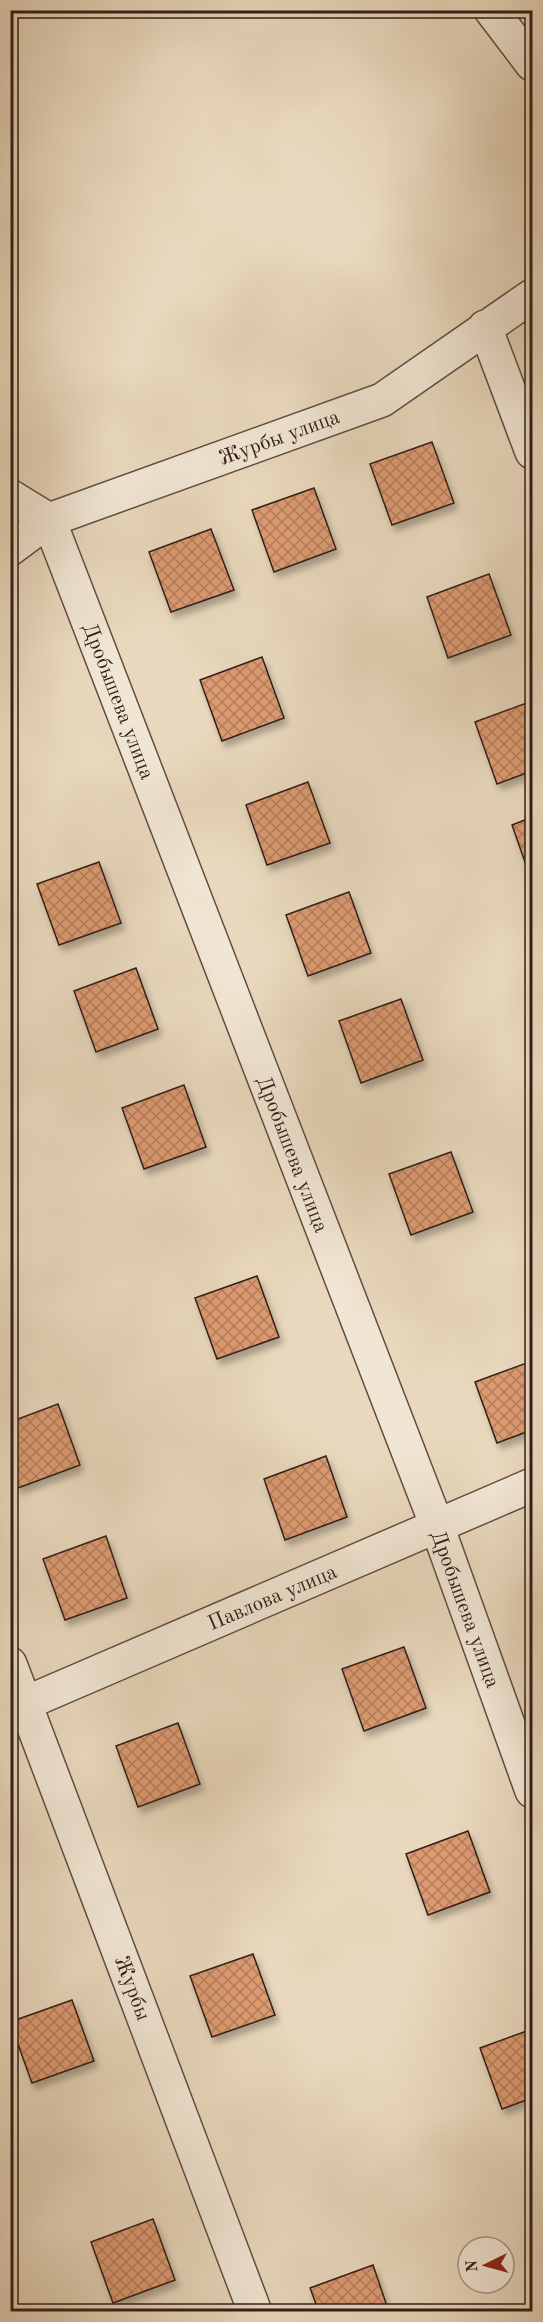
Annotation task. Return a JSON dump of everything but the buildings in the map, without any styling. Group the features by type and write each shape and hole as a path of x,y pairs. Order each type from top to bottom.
{"street":[{"path":"491,10 532,64"},
{"name":"Журбы улица","path":"10,549 49,520 382,400 532,296"},
{"path":"485,327 532,452"},
{"path":"10,496 49,520"},
{"name":"Дробышева улица","path":"49,520 437,1526 532,1791"},
{"name":"Павлова улица","path":"18,1705 532,1485"},
{"name":"Журбы","path":"10,1664 18,1705 255,2312"}]}
